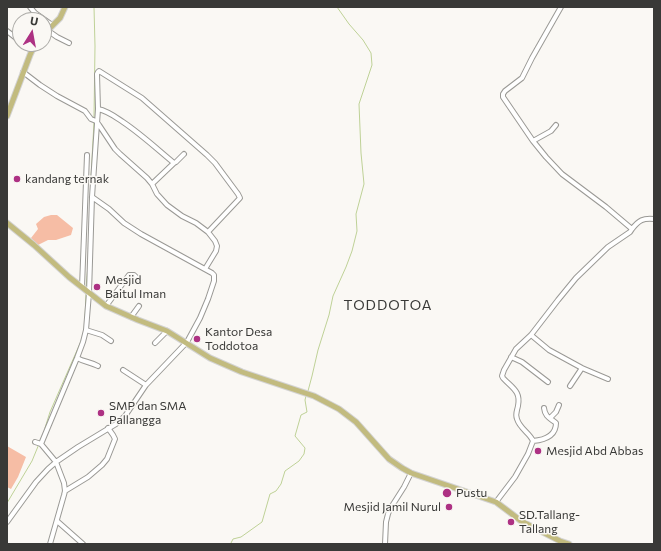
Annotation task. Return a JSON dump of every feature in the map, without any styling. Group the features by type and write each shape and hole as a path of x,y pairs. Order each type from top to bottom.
{"main road":[{"path":"52,25 60,18 65,7"},
{"path":"7,116 32,52"},
{"path":"7,223 69,277 106,306 167,332 210,358 242,372 307,393 339,409 356,422 389,459 402,468 411,473 496,502 521,521 569,544"}],"street":[{"path":"561,7 522,78 505,91 503,97 533,141 562,174 606,207 632,229"},
{"path":"52,35 69,43"},
{"path":"86,290 95,121 98,109 97,74 99,71 142,98 207,155 216,163 238,194 240,198 208,232"},
{"path":"24,72 56,96 85,112 95,121 120,154 152,184 157,194 167,205 208,232 216,241 217,248 206,269"},
{"path":"98,109 108,112 132,129 155,146 174,163"},
{"path":"533,141 551,131 556,125"},
{"path":"152,184 184,154"},
{"path":"50,544 65,491 64,483 56,462 38,443 77,358 86,330 87,155"},
{"path":"7,522 36,482 56,462 83,443 116,424 125,416 146,384 186,343 205,307 214,281 213,274 206,269 141,234 124,223 109,209 92,197"},
{"path":"496,502 516,478 533,441 531,436 520,426 516,417 518,394 502,376 511,357 516,349 531,334 576,278 608,247 630,232 639,221 654,219"},
{"path":"106,306 129,275 134,275 139,280"},
{"path":"131,317 139,306"},
{"path":"86,330 102,335 111,341"},
{"path":"155,343 167,332"},
{"path":"531,334 549,350 582,368 608,379"},
{"path":"511,357 522,362 548,382"},
{"path":"77,358 85,362 92,362 98,366"},
{"path":"570,386 582,368"},
{"path":"123,370 146,384"},
{"path":"550,418 556,412 559,405"},
{"path":"533,441 547,438 556,428 556,425 545,414 544,408"},
{"path":"65,491 88,477 107,459 115,439 108,428"},
{"path":"385,544 388,514 411,473"},
{"path":"57,521 84,544"}],"shaded area":[{"path":"57,215 73,228 71,235 56,240 48,240 38,245 31,238 38,229 36,224 44,217"},
{"path":"7,446 26,457 18,477 11,489 7,487"}],"waterway":[{"path":"94,7 94,118"},
{"path":"308,391 333,296 352,251 357,231 356,214 364,184 359,104 372,65 371,53 363,40 337,7"},
{"path":"91,178 94,122"},
{"path":"86,288 88,265"},
{"path":"85,320 86,293"},
{"path":"45,428 50,412 82,339"},
{"path":"231,544 233,539 241,537 262,522 270,494 276,491 281,484 285,471 299,461 304,454 305,448 295,436 301,415 307,412 305,400 306,396"},
{"path":"7,503 32,461 39,444"}],"place":[{"name":"kandang ternak","path":"17,179"},
{"name":"Mesjid Baitul Iman","path":"97,287"},
{"name":"Kantor Desa Toddotoa","path":"197,339"},
{"name":"SMP dan SMA Pallangga","path":"101,413"},
{"name":"Mesjid Abd Abbas","path":"538,451"},
{"name":"Pustu","path":"447,493"},
{"name":"Mesjid Jamil Nurul","path":"449,507"},
{"name":"SD.Tallang- Tallang","path":"511,522"}],"district":[{"name":"TODDOTOA","path":"388,305"}]}
